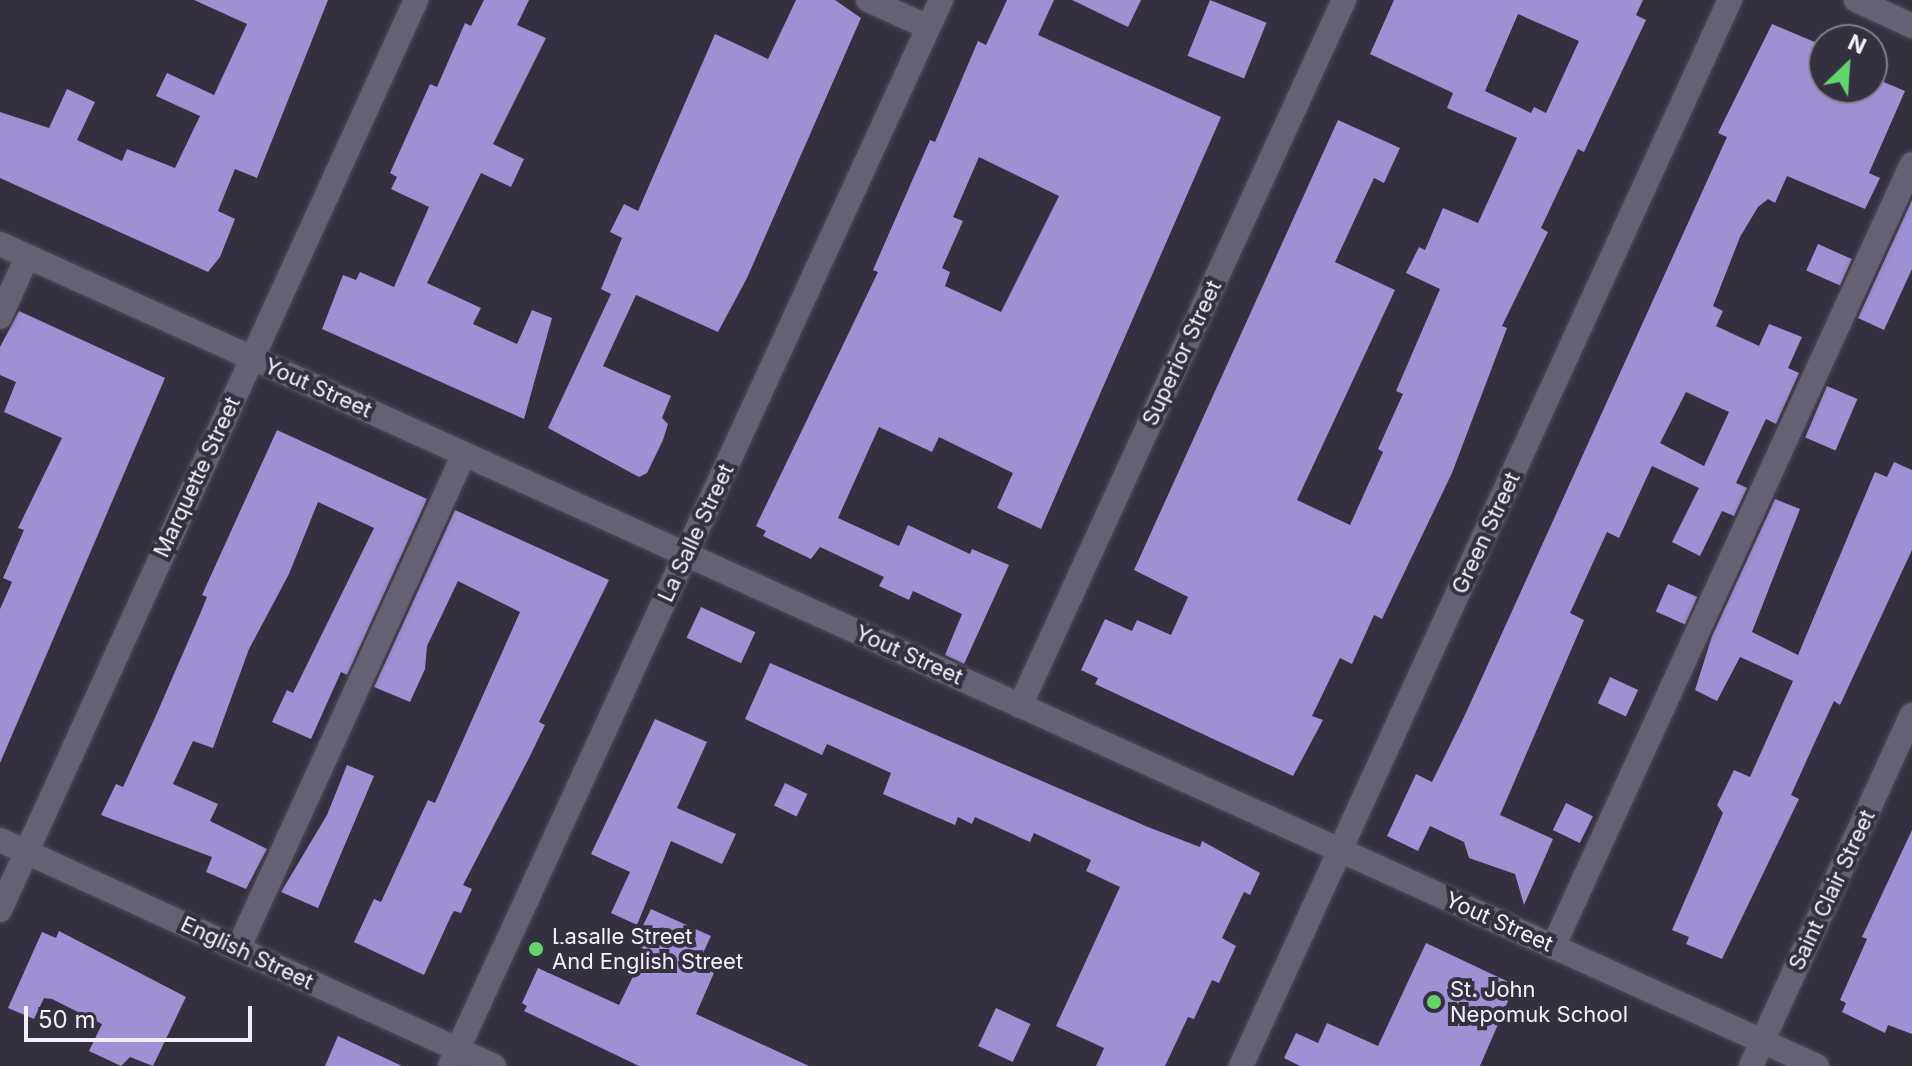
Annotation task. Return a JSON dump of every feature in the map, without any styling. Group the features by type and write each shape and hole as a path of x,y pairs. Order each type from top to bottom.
{"street":[{"name":"Marquette Street","path":"0,910 416,0"},
{"path":"868,0 928,27"},
{"name":"La Salle Street","path":"454,1058 941,0"},
{"name":"Superior Street","path":"1020,706 1344,0"},
{"name":"Green Street","path":"1241,1066 1730,0"},
{"path":"1863,1 1912,26"},
{"path":"1553,947 1912,164"},
{"name":"Yout Street","path":"0,244 1817,1066"},
{"path":"0,317 27,257"},
{"path":"238,949 464,454"},
{"name":"Saint Clair Street","path":"1751,1066 1912,715"},
{"name":"English Street","path":"0,840 238,949 454,1058 494,1066"}],"building":[{"path":"194,0 328,0 257,178 235,169 218,211 235,219 220,257 208,272 0,178 0,112 49,128 67,89 95,102 77,140 122,161 127,149 175,168 200,116 156,96 167,73 214,95 247,24"},
{"path":"484,0 529,0 517,25 546,38 493,144 524,159 511,187 481,173 427,283 481,308 473,324 517,344 532,310 552,318 524,419 322,329 343,275 356,280 360,272 394,287 429,207 391,189 397,177 390,173 430,84 437,87 465,23 471,26"},
{"path":"796,0 835,0 861,18 747,278 718,332 636,295 603,366 671,396 662,418 668,424 663,440 647,473 639,477 548,428 611,294 601,289 622,238 610,232 624,204 638,211 715,34 768,59"},
{"path":"1007,0 1054,0 1038,35 1221,117 1041,529 997,508 1013,473 939,437 932,452 879,427 838,518 899,546 908,525 970,554 972,549 1009,565 964,664 945,655 962,614 913,591 909,600 879,586 884,577 820,547 811,559 763,536 766,531 756,526 878,272 873,270 930,140 935,142 978,41 986,45","holes":["979,157 1059,196 1001,312 945,286 950,272 942,268 963,221 953,217"]},
{"path":"1072,0 1141,0 1128,27"},
{"path":"1210,0 1267,23 1244,78 1188,56"},
{"path":"1394,0 1643,0 1636,15 1646,20 1584,152 1578,149 1541,228 1548,232 1502,326 1507,328 1452,473 1382,619 1374,615 1352,664 1340,658 1312,716 1323,720 1293,776 1095,684 1098,678 1081,670 1105,619 1132,631 1137,620 1171,635 1188,597 1134,570 1338,120 1400,148 1384,183 1374,178 1335,262 1395,290 1297,500 1350,525 1383,452 1378,449 1403,394 1396,391 1440,289 1406,273 1419,247 1425,250 1443,208 1478,223 1517,138 1447,108 1453,93 1370,54","holes":["1518,14 1579,41 1546,113 1534,107 1531,113 1485,91"]},
{"path":"1772,24 1808,39 1808,104 1888,104 1888,84 1905,91 1869,173 1880,178 1865,209 1787,176 1775,203 1768,199 1758,207 1740,237 1713,306 1723,311 1716,326 1759,346 1769,324 1802,337 1788,368 1799,373 1776,424 1766,419 1736,483 1747,488 1734,516 1722,511 1700,556 1672,542 1699,488 1652,466 1619,538 1607,532 1570,613 1584,620 1500,815 1553,839 1524,905 1515,874 1469,858 1464,842 1430,826 1418,851 1387,836 1416,774 1432,782 1464,717 1727,137 1718,133","holes":["1686,392 1729,412 1704,466 1660,443"]},
{"path":"1912,200 1912,269 1884,330 1858,318"},
{"path":"1818,244 1852,259 1840,286 1806,270"},
{"path":"19,311 165,378 0,763 0,609 12,582 3,578 24,530 18,528 62,438 4,412 16,382 0,375 0,347"},
{"path":"1827,386 1857,399 1835,450 1805,438"},
{"path":"277,430 427,499 347,675 341,672 311,739 272,722 287,690 293,693 374,528 318,502 289,574 249,649 213,748 193,741 173,784 218,804 210,821 267,849 246,889 206,872 212,857 101,815 116,784 123,787 154,720 207,597 202,595"},
{"path":"1894,462 1912,470 1912,550 1840,705 1834,701 1814,744 1791,795 1799,799 1722,959 1686,944 1689,937 1672,930 1723,813 1717,805 1734,770 1750,777 1793,681 1740,657 1717,701 1695,690 1712,636 1775,499 1800,509 1752,632 1798,655 1875,472 1887,477"},
{"path":"455,510 609,580 539,722 545,725 463,885 472,889 461,913 454,911 451,916 424,975 354,942 374,899 381,902 428,800 435,803 520,612 458,581 427,646 425,669 410,702 374,687"},
{"path":"1668,584 1697,597 1685,624 1656,611"},
{"path":"701,607 755,632 741,663 687,638"},
{"path":"770,663 1148,827 1200,847 1202,841 1260,873 1250,895 1244,892 1222,938 1236,946 1219,983 1212,980 1194,1019 1188,1017 1165,1066 1096,1066 1104,1048 1056,1026 1120,887 1086,871 1091,860 1034,833 1030,842 975,817 972,824 958,817 955,825 883,794 891,773 827,744 822,755 745,719"},
{"path":"1610,677 1638,690 1626,716 1598,703"},
{"path":"655,719 707,742 677,808 736,834 722,864 671,841 637,925 611,913 630,872 591,854"},
{"path":"347,765 374,776 318,908 281,892 327,815"},
{"path":"785,783 807,794 797,816 774,805"},
{"path":"1566,803 1593,816 1580,843 1553,830"},
{"path":"1912,830 1912,1034 1888,1025 1885,1033 1842,1012 1846,1003 1840,1000 1867,939 1862,937"},
{"path":"651,909 711,936 697,966 714,973 696,1014 809,1066 639,1066 524,1011 527,1006 522,1003 538,968 619,1005 646,950 634,944"},
{"path":"59,931 186,997 153,1066 130,1057 121,1066 89,1051 102,1024 52,999 44,998 34,1019 8,1008 42,932 56,938"},
{"path":"1426,943 1515,985 1480,1066 1300,1066 1284,1058 1296,1033 1318,1043 1327,1023 1378,1046"},
{"path":"996,1008 1030,1024 1013,1062 978,1046"},
{"path":"338,1036 402,1066 325,1066"}],"place":[{"name":"Lasalle Street And English Street","path":"536,949"},
{"name":"St. John Nepomuk School","path":"1434,1002"}]}
